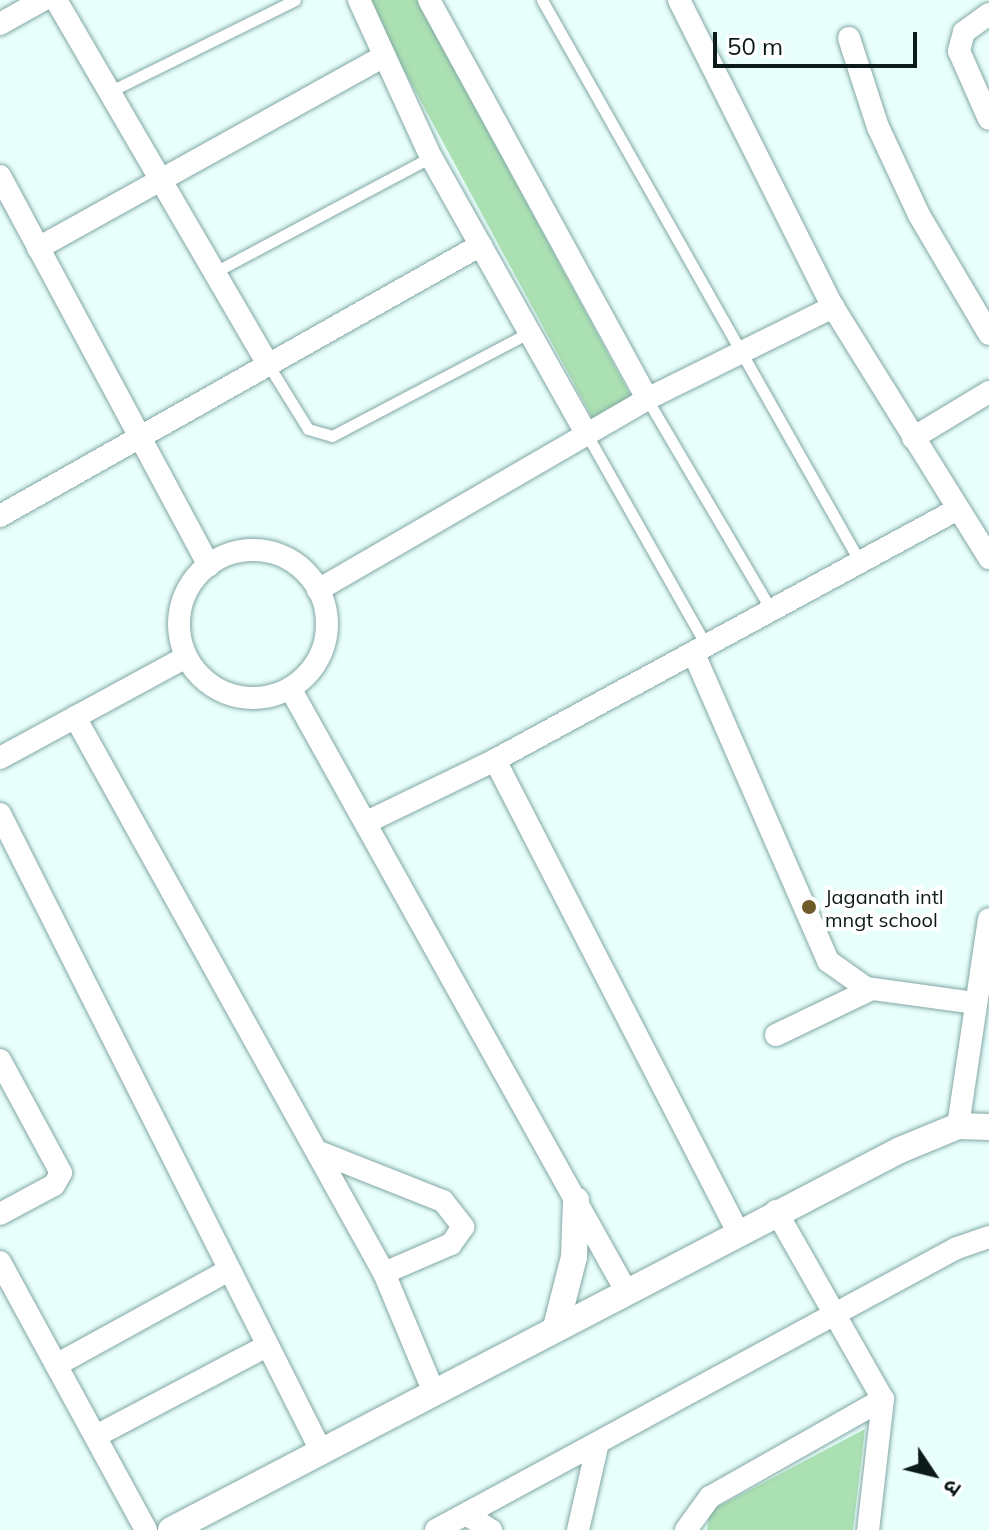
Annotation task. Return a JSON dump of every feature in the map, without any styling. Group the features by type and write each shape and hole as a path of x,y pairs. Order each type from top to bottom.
{"street":[{"path":"9,12 43,0"},
{"path":"56,0 269,366"},
{"path":"359,0 431,157 586,433"},
{"path":"429,0 647,399"},
{"path":"679,0 833,307 956,510 989,558"},
{"path":"989,14 964,32 959,51 989,119"},
{"path":"849,38 878,127 919,215 989,334"},
{"path":"38,248 161,185 384,56"},
{"path":"0,176 138,443 209,565"},
{"path":"0,516 138,443 481,245"},
{"path":"318,590 647,399 833,307"},
{"path":"913,438 989,392"},
{"path":"367,822 495,760 956,510"},
{"path":"234,553 276,554 318,590 326,617 323,645 290,688 239,697 208,684 186,657 180,607 209,565 234,553"},
{"path":"700,651 814,939 843,976 872,989 976,1003"},
{"path":"0,758 186,657"},
{"path":"290,688 626,1291"},
{"path":"75,717 384,1273 433,1390"},
{"path":"495,760 738,1232"},
{"path":"0,814 320,1449"},
{"path":"958,1126 989,919"},
{"path":"776,1035 872,989"},
{"path":"0,1060 61,1173 54,1185 0,1214"},
{"path":"177,1528 320,1449 776,1211 958,1126 989,1127"},
{"path":"319,1152 443,1201 463,1227 451,1244 384,1273"},
{"path":"556,1327 574,1257 576,1200"},
{"path":"776,1211 883,1399 868,1530"},
{"path":"436,1530 989,1237"},
{"path":"0,1262 146,1530"},
{"path":"58,1364 229,1270"},
{"path":"96,1436 267,1346"},
{"path":"686,1530 710,1497 883,1399"},
{"path":"578,1530 597,1447"},
{"path":"466,1514 491,1530"}],"lane":[{"path":"111,91 295,0"},
{"path":"542,0 860,562"},
{"path":"213,273 431,157"},
{"path":"269,366 308,429 332,436 531,332"},
{"path":"647,399 772,611"},
{"path":"586,433 700,651"}],"green space":[{"path":"366,0 417,0 632,398 593,419"},
{"path":"865,1429 853,1530 707,1530 710,1511"}],"place":[{"name":"Jaganath intl mngt school","path":"809,907"}]}
